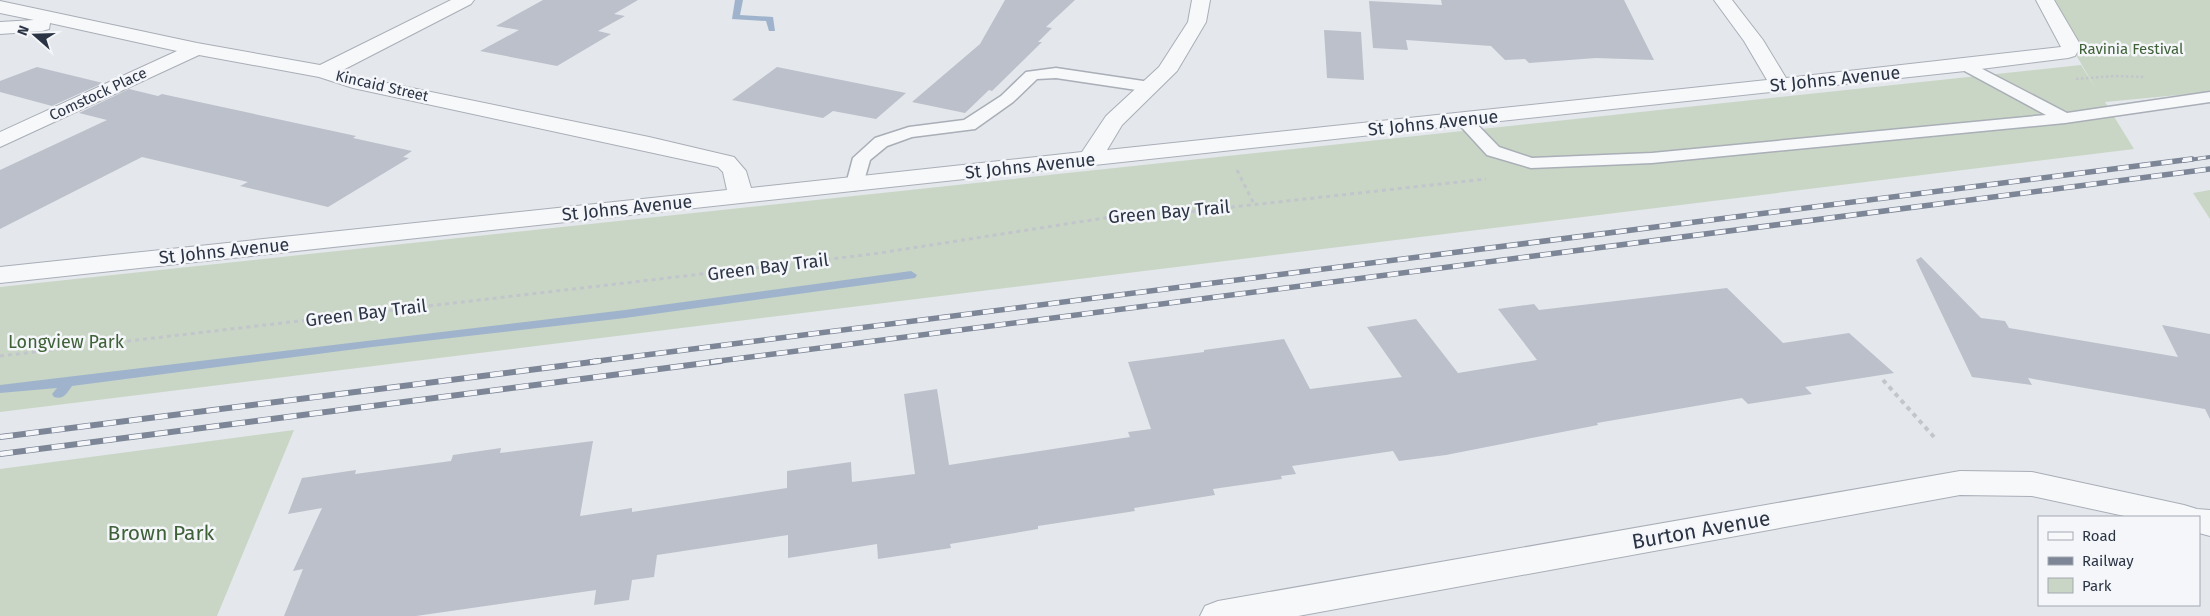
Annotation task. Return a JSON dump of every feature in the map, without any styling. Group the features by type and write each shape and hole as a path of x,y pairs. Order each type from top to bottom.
{"street":[{"path":"323,72 465,0"},
{"path":"1089,160 1114,121 1167,71 1197,22 1201,0"},
{"path":"1723,0 1753,40 1780,85"},
{"name":"St Johns Avenue","path":"0,275 1089,160 1965,65 2068,52 2071,46 2045,0"},
{"name":"Kincaid Street","path":"0,7 196,49 323,72 353,82 726,162 734,171 741,196"},
{"path":"9,27 74,22"},
{"name":"Comstock Place","path":"0,140 196,49"},
{"name":"Burton Avenue","path":"1218,616 1960,484 2032,484 2179,516"}],"lane":[{"path":"0,34 9,27"},
{"path":"1965,65 2065,118"},
{"path":"855,184 862,158 882,142 909,132 969,125 1007,98 1032,75 1056,73 1150,87"},
{"path":"1462,119 1493,151 1531,163 1652,158 2065,118 2210,97"}],"path":[{"path":"1225,145 1254,204"},
{"name":"Green Bay Trail","path":"0,356 844,257 1110,217 1254,204 1518,175 1531,163"},
{"path":"1883,380 1934,437"}],"green space":[{"name":"Longview Park","path":"2044,0 2210,0 2210,92 2105,102 2134,149 0,412 0,287 2081,65 2096,89"},
{"path":"2210,190 2210,219 2193,193"},
{"name":"Brown Park","path":"294,430 217,616 0,616 0,469"}],"building":[{"path":"543,0 638,0 614,14 625,16 598,31 611,34 557,66 480,51 519,30 496,26"},
{"path":"1005,0 1075,0 1046,27 1052,28 1038,42 1042,42 992,91 989,90 965,113 912,102 980,44"},
{"path":"1441,0 1624,0 1654,60 1596,58 1529,63 1525,59 1505,60 1491,46 1406,40 1408,50 1373,48 1369,1 1442,5"},
{"path":"1324,30 1361,32 1364,80 1327,78"},
{"path":"37,67 103,83 52,106 0,92 0,81"},
{"path":"777,67 906,93 876,119 833,111 823,118 732,100"},
{"path":"129,89 158,96 162,94 356,136 353,138 412,151 403,157 409,158 328,207 240,186 248,182 142,157 0,229 0,170 107,120 79,113"},
{"path":"1921,257 1981,318 2005,321 2009,328 2178,357 2162,325 2210,334 2210,419 2205,409 2028,378 2032,385 1972,377 1916,260"},
{"path":"1727,288 1783,343 1849,333 1894,373 1805,387 1812,394 1748,404 1742,398 1597,423 1598,425 1446,455 1399,461 1393,451 1292,466 1296,474 1281,476 1282,479 1213,489 1215,495 1134,508 1135,511 1038,526 1038,529 950,544 951,548 878,559 877,544 788,558 788,535 657,555 654,577 632,580 629,600 594,605 596,590 416,616 284,616 303,569 293,571 322,508 288,514 302,478 356,470 355,474 451,461 453,455 501,448 500,453 593,441 580,516 632,508 632,512 787,488 787,471 851,462 852,482 915,474 904,394 937,389 949,465 1130,437 1128,432 1151,429 1128,362 1284,339 1310,389 1402,377 1367,327 1416,319 1458,373 1537,360 1498,309 1534,304 1539,310"}],"waterway":[{"path":"739,0 735,17 770,19 772,29"},
{"path":"68,382 372,343 625,314 911,275"},
{"path":"0,389 68,382"},
{"path":"59,394 68,382"}],"railway":[{"path":"2182,161 2210,157"},
{"path":"590,362 2192,159"},
{"path":"711,362 2210,169"},
{"path":"0,437 600,361"},
{"path":"0,454 721,361"}],"park label":[{"name":"Ravinia Festival","path":"2131,49"}]}
